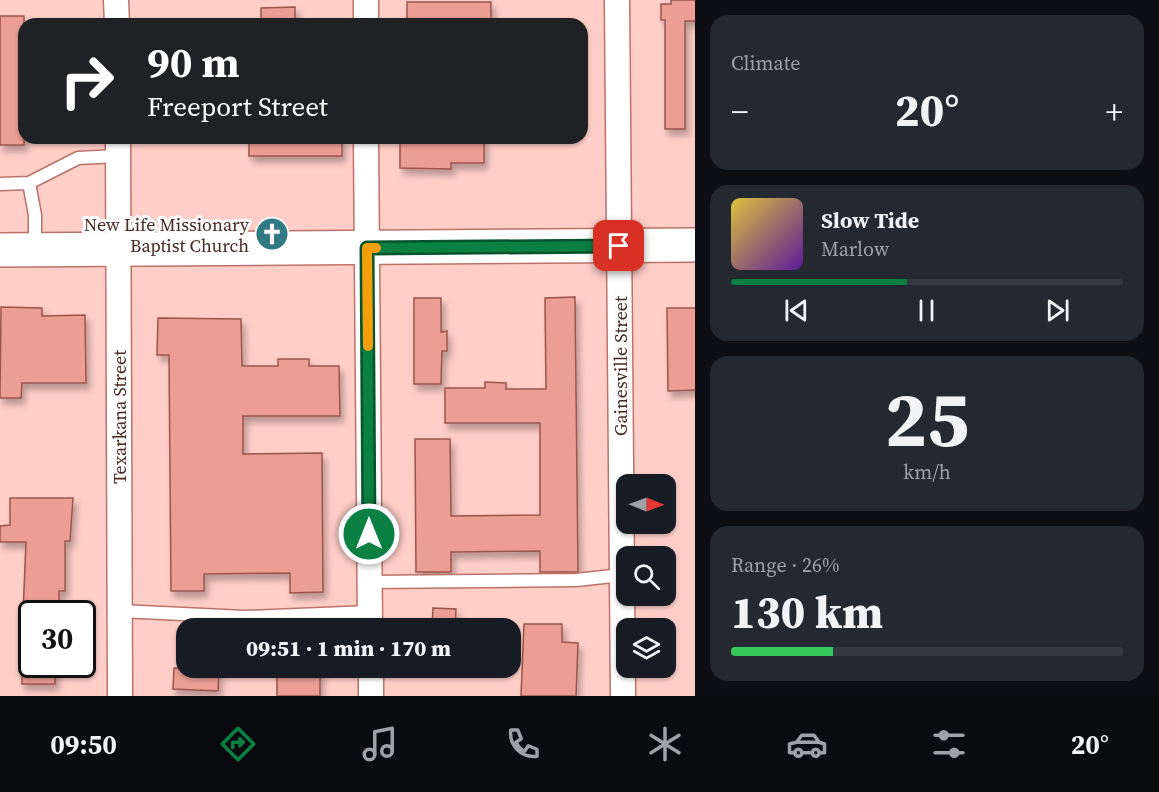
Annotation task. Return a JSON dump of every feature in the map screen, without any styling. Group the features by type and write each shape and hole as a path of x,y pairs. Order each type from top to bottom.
{"main road":[{"path":"0,250 695,245"}],"street":[{"path":"116,0 117,18"},
{"path":"366,0 366,18"},
{"name":"Gainesville Street","path":"617,0 622,546"},
{"path":"366,144 370,618"},
{"name":"Texarkana Street","path":"118,147 120,696"},
{"name":"Gainesville Street","path":"622,606 623,696"},
{"path":"371,678 371,696"}],"lane":[{"path":"0,184 29,183 78,158 118,147"},
{"path":"29,183 35,215 35,250"},
{"path":"370,582 576,580 616,576"},
{"path":"120,611 287,618"}],"building":[{"path":"671,0 695,0 695,21 685,21 685,129 665,129 665,20 661,20 661,4 671,4"},
{"path":"407,2 491,2 491,18 407,18"},
{"path":"295,7 295,18 261,18 261,8"},
{"path":"0,16 24,16 24,18 18,18 18,144 24,145 0,145"},
{"path":"249,144 342,144 342,156 249,156"},
{"path":"400,144 484,144 484,163 451,163 451,169 400,168"},
{"path":"575,297 578,572 540,572 540,551 451,552 451,572 416,572 415,439 450,439 451,516 540,515 540,423 445,423 445,388 485,388 485,382 506,383 506,389 546,389 545,298"},
{"path":"414,298 441,298 441,332 447,331 447,351 442,351 441,384 414,384"},
{"path":"1,307 42,308 42,316 85,315 86,383 22,383 21,398 0,398"},
{"path":"667,308 695,308 695,390 668,391"},
{"path":"158,318 241,319 242,366 278,366 278,359 309,359 309,366 339,366 340,416 243,416 243,454 322,453 323,592 290,593 290,573 204,574 204,591 171,591 169,355 157,355"},
{"path":"10,498 73,498 70,541 65,541 65,591 59,591 59,600 24,600 26,542 0,542 0,526 10,525"},
{"path":"433,608 456,609 456,618 432,618"},
{"path":"524,624 562,624 562,642 578,643 576,696 521,696"},
{"path":"174,668 176,668 176,678 219,678 218,691 173,689"},
{"path":"22,678 55,678 55,684 22,684"},
{"path":"277,678 320,678 320,696 277,696"}],"slow traffic":[{"path":"368,346 367,248 376,248"}],"place":[{"name":"New Life Missionary Baptist Church","path":"272,234"}],"route":[{"path":"369,534 367,248 619,246"}]}
